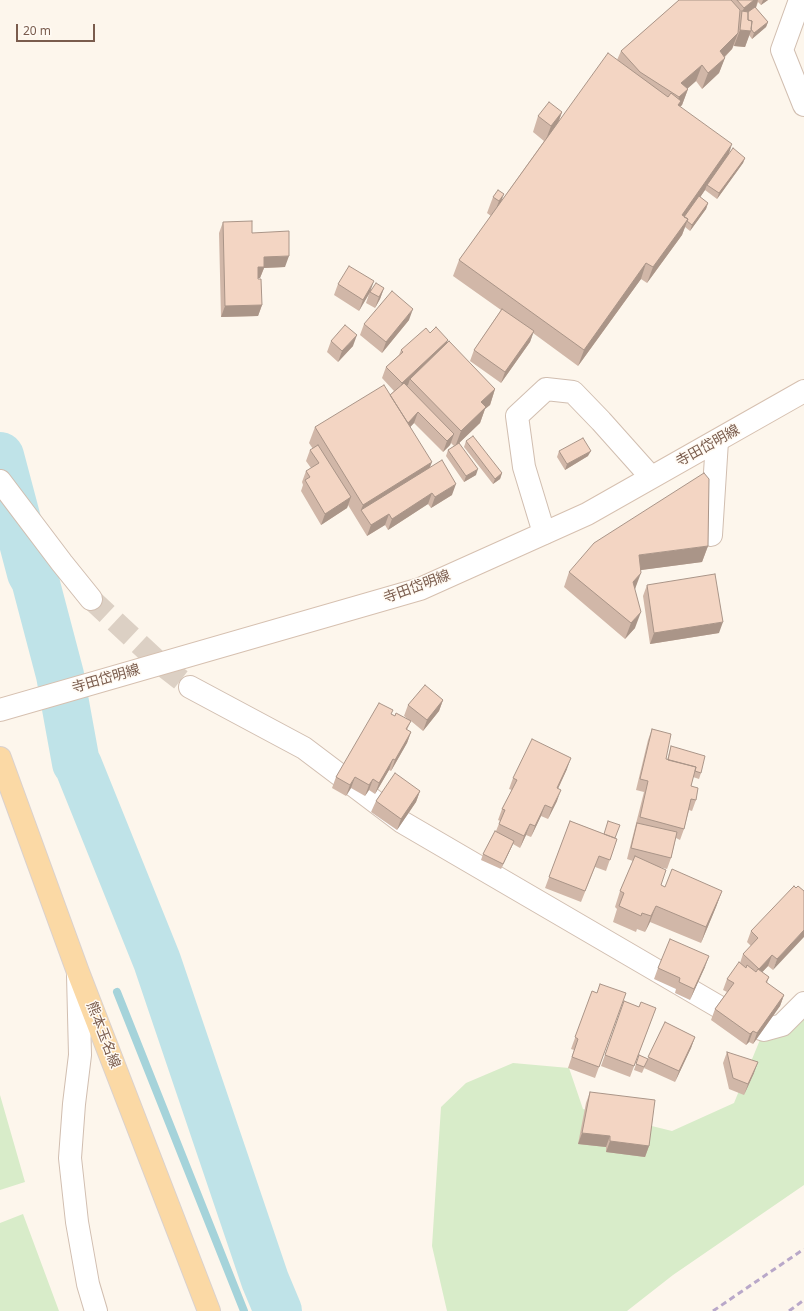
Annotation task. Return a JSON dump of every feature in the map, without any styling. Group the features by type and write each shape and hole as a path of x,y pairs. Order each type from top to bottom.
{"main road":[{"name":"熊本玉名線","path":"0,758 78,972 209,1311"}],"street":[{"path":"800,0 782,50 804,105"},
{"path":"544,533 524,467 518,416 546,389 573,392 652,477"},
{"name":"寺田岱明線","path":"0,710 420,589 587,514 804,391"},
{"path":"712,535 717,440"},
{"path":"0,481 91,599"},
{"path":"190,687 304,748 402,822 750,1025 764,1030 782,1025 804,1003"},
{"path":"78,972 80,1055 74,1104 70,1158 78,1230 88,1284 96,1311"}],"green space":[{"path":"804,1001 804,1185 673,1275 627,1311 447,1311 432,1246 441,1107 466,1083 513,1063 569,1068 583,1109 672,1131 734,1103 764,1030"},
{"path":"0,1095 25,1182 0,1190"},
{"path":"23,1214 59,1311 0,1311 0,1223"}],"building":[{"path":"679,0 731,0 740,10 738,33 720,51 725,58 708,73 702,65 681,83 688,89 679,97 640,72 621,51"},
{"path":"737,0 754,0 744,8"},
{"path":"755,7 768,22 754,33 751,29 752,21 748,20 748,12"},
{"path":"742,11 748,12 748,20 752,21 751,31 740,30"},
{"path":"608,53 668,97 671,93 681,101 678,105 732,144 682,215 688,219 653,267 646,263 584,350 459,260"},
{"path":"549,102 562,112 551,126 538,116"},
{"path":"733,148 745,158 719,193 707,185"},
{"path":"498,190 504,194 499,201 493,197"},
{"path":"699,196 708,203 692,225 687,221 688,219 684,217"},
{"path":"252,221 252,233 289,231 289,256 264,257 264,267 258,267 258,279 261,279 262,305 225,306 223,222"},
{"path":"349,266 374,281 363,300 338,284"},
{"path":"376,283 384,288 379,297 370,292"},
{"path":"392,291 413,309 386,342 364,324"},
{"path":"502,309 534,331 505,372 474,350"},
{"path":"345,325 357,335 342,351 331,341"},
{"path":"436,327 448,340 402,383 386,367 403,352 401,350 426,328 430,333"},
{"path":"449,341 495,389 481,402 486,407 461,431 410,379"},
{"path":"404,383 454,434 447,441 418,412 408,423 390,395"},
{"path":"384,385 432,462 363,505 315,427"},
{"path":"473,436 502,473 495,479 466,441"},
{"path":"583,438 591,451 567,464 559,451"},
{"path":"459,443 478,469 466,476 448,450"},
{"path":"318,445 351,497 325,514 305,480 310,477 306,471 319,463 310,450"},
{"path":"442,460 456,484 435,497 432,493 392,519 389,514 371,525 361,510"},
{"path":"704,473 709,479 708,546 639,555 641,573 633,582 641,612 631,623 569,572 594,543"},
{"path":"715,574 723,622 654,633 647,585"},
{"path":"425,685 443,700 427,720 408,705"},
{"path":"379,703 393,710 391,714 395,716 396,713 411,721 406,729 411,732 395,760 393,759 379,783 373,779 369,785 355,777 350,785 336,777"},
{"path":"652,729 671,734 666,759 696,767 691,786 698,788 696,800 691,799 684,829 640,817 648,781 640,779"},
{"path":"532,739 571,758 557,788 561,790 552,808 545,805 535,826 530,824 524,836 499,824 505,810 502,809 517,780 513,778"},
{"path":"671,746 705,756 701,773 695,771 696,767 668,760"},
{"path":"395,773 420,791 401,819 376,801"},
{"path":"570,821 617,839 610,860 599,856 585,891 549,877"},
{"path":"608,821 620,825 615,838 604,834"},
{"path":"637,823 677,832 671,858 631,848"},
{"path":"495,831 514,841 503,864 483,854"},
{"path":"635,856 666,870 661,885 665,887 672,869 722,891 706,927 656,906 651,916 642,913 641,916 619,906 624,893 620,891"},
{"path":"794,886 796,888 798,886 804,891 804,930 777,959 772,955 759,969 743,954 758,938 751,931"},
{"path":"670,939 709,956 694,989 679,982 680,978 658,968"},
{"path":"739,962 746,968 747,965 756,972 758,969 769,977 766,982 784,995 757,1033 753,1031 750,1034 715,1009 734,983 727,979"},
{"path":"600,984 626,993 599,1067 572,1057 578,1039 575,1037 592,991 597,993"},
{"path":"624,1001 639,1007 641,1002 656,1008 634,1066 605,1055"},
{"path":"665,1022 695,1037 679,1071 648,1057"},
{"path":"727,1052 758,1062 748,1084 733,1078"},
{"path":"639,1055 648,1059 644,1067 636,1064"},
{"path":"590,1092 655,1100 649,1146 610,1141 610,1136 582,1133"}],"waterway":[{"path":"0,456 60,675 76,763 157,961 265,1280 278,1311"},
{"path":"117,992 244,1311"}],"tunnel":[{"path":"91,599 163,666 190,687"}],"railway":[{"path":"713,1311 804,1249"},
{"path":"789,1311 804,1300"}]}
